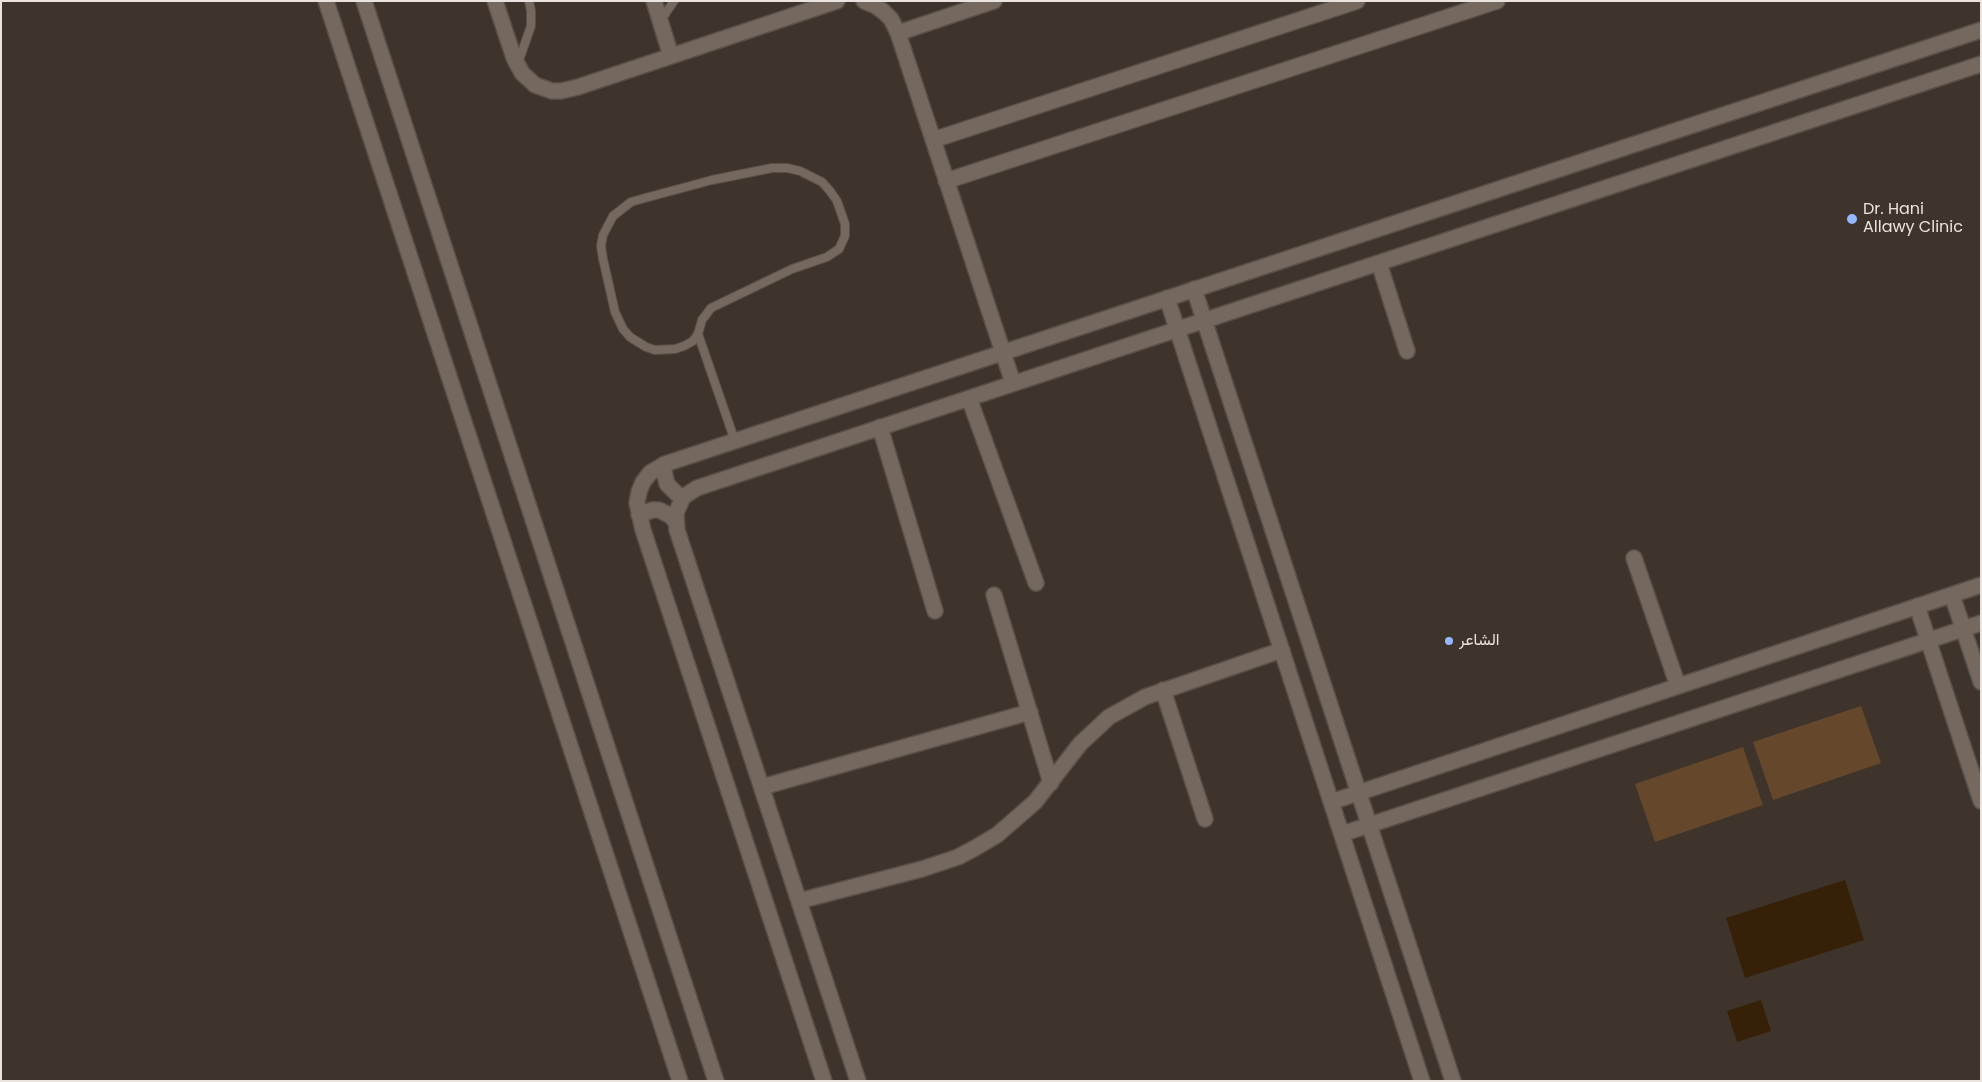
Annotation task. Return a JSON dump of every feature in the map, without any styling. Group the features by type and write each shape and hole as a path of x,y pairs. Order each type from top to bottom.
{"street":[{"path":"326,1 680,1081"},
{"path":"364,1 716,1081"},
{"path":"495,1 517,65 522,73 535,85 552,91 561,91 837,1"},
{"path":"654,1 671,56"},
{"path":"864,1 876,6 894,26"},
{"path":"885,1 1013,383"},
{"path":"894,26 994,1"},
{"path":"933,140 1357,1"},
{"path":"946,181 1497,1"},
{"path":"824,1081 639,515 637,503 639,492 643,482 650,473 665,464 1981,30"},
{"path":"675,522 676,512 683,497 698,488 1981,64"},
{"path":"1379,263 1407,351"},
{"path":"1194,289 1453,1081"},
{"path":"1167,298 1422,1081"},
{"path":"970,398 1036,583"},
{"path":"880,427 934,611"},
{"path":"665,464 665,478 668,484 677,494 683,497"},
{"path":"639,515 652,510 659,510 671,516 675,522 858,1081"},
{"path":"1634,558 1678,686"},
{"path":"1332,802 1981,585"},
{"path":"994,595 1051,783"},
{"path":"1952,595 1981,682"},
{"path":"1917,606 1981,800"},
{"path":"1342,834 1981,623"},
{"path":"799,901 922,869 958,856 997,835 1016,820 1035,802 1094,729 1126,706 1163,690 1282,650"},
{"path":"1163,690 1205,819"},
{"path":"762,787 1030,712"}],"lane":[{"path":"517,65 531,26 532,11 529,1"},
{"path":"660,22 674,1"},
{"path":"698,334 684,346 665,351 637,343 623,329 611,299 601,246 607,225 614,216 631,202 712,180 758,170 787,168 800,170 822,182 837,201 842,212 845,236 839,249 827,257 792,269 711,308 702,320 698,334 735,441"}],"shaded area":[{"path":"1861,706 1881,763 1773,800 1753,742"},
{"path":"1743,747 1763,805 1655,842 1635,784"},
{"path":"1845,880 1864,940 1745,978 1726,918"},
{"path":"1761,1000 1771,1031 1737,1042 1727,1011"}],"place":[{"name":"Dr. Hani Allawy Clinic","path":"1852,219"},
{"name":"الشاعر","path":"1449,641"}]}
